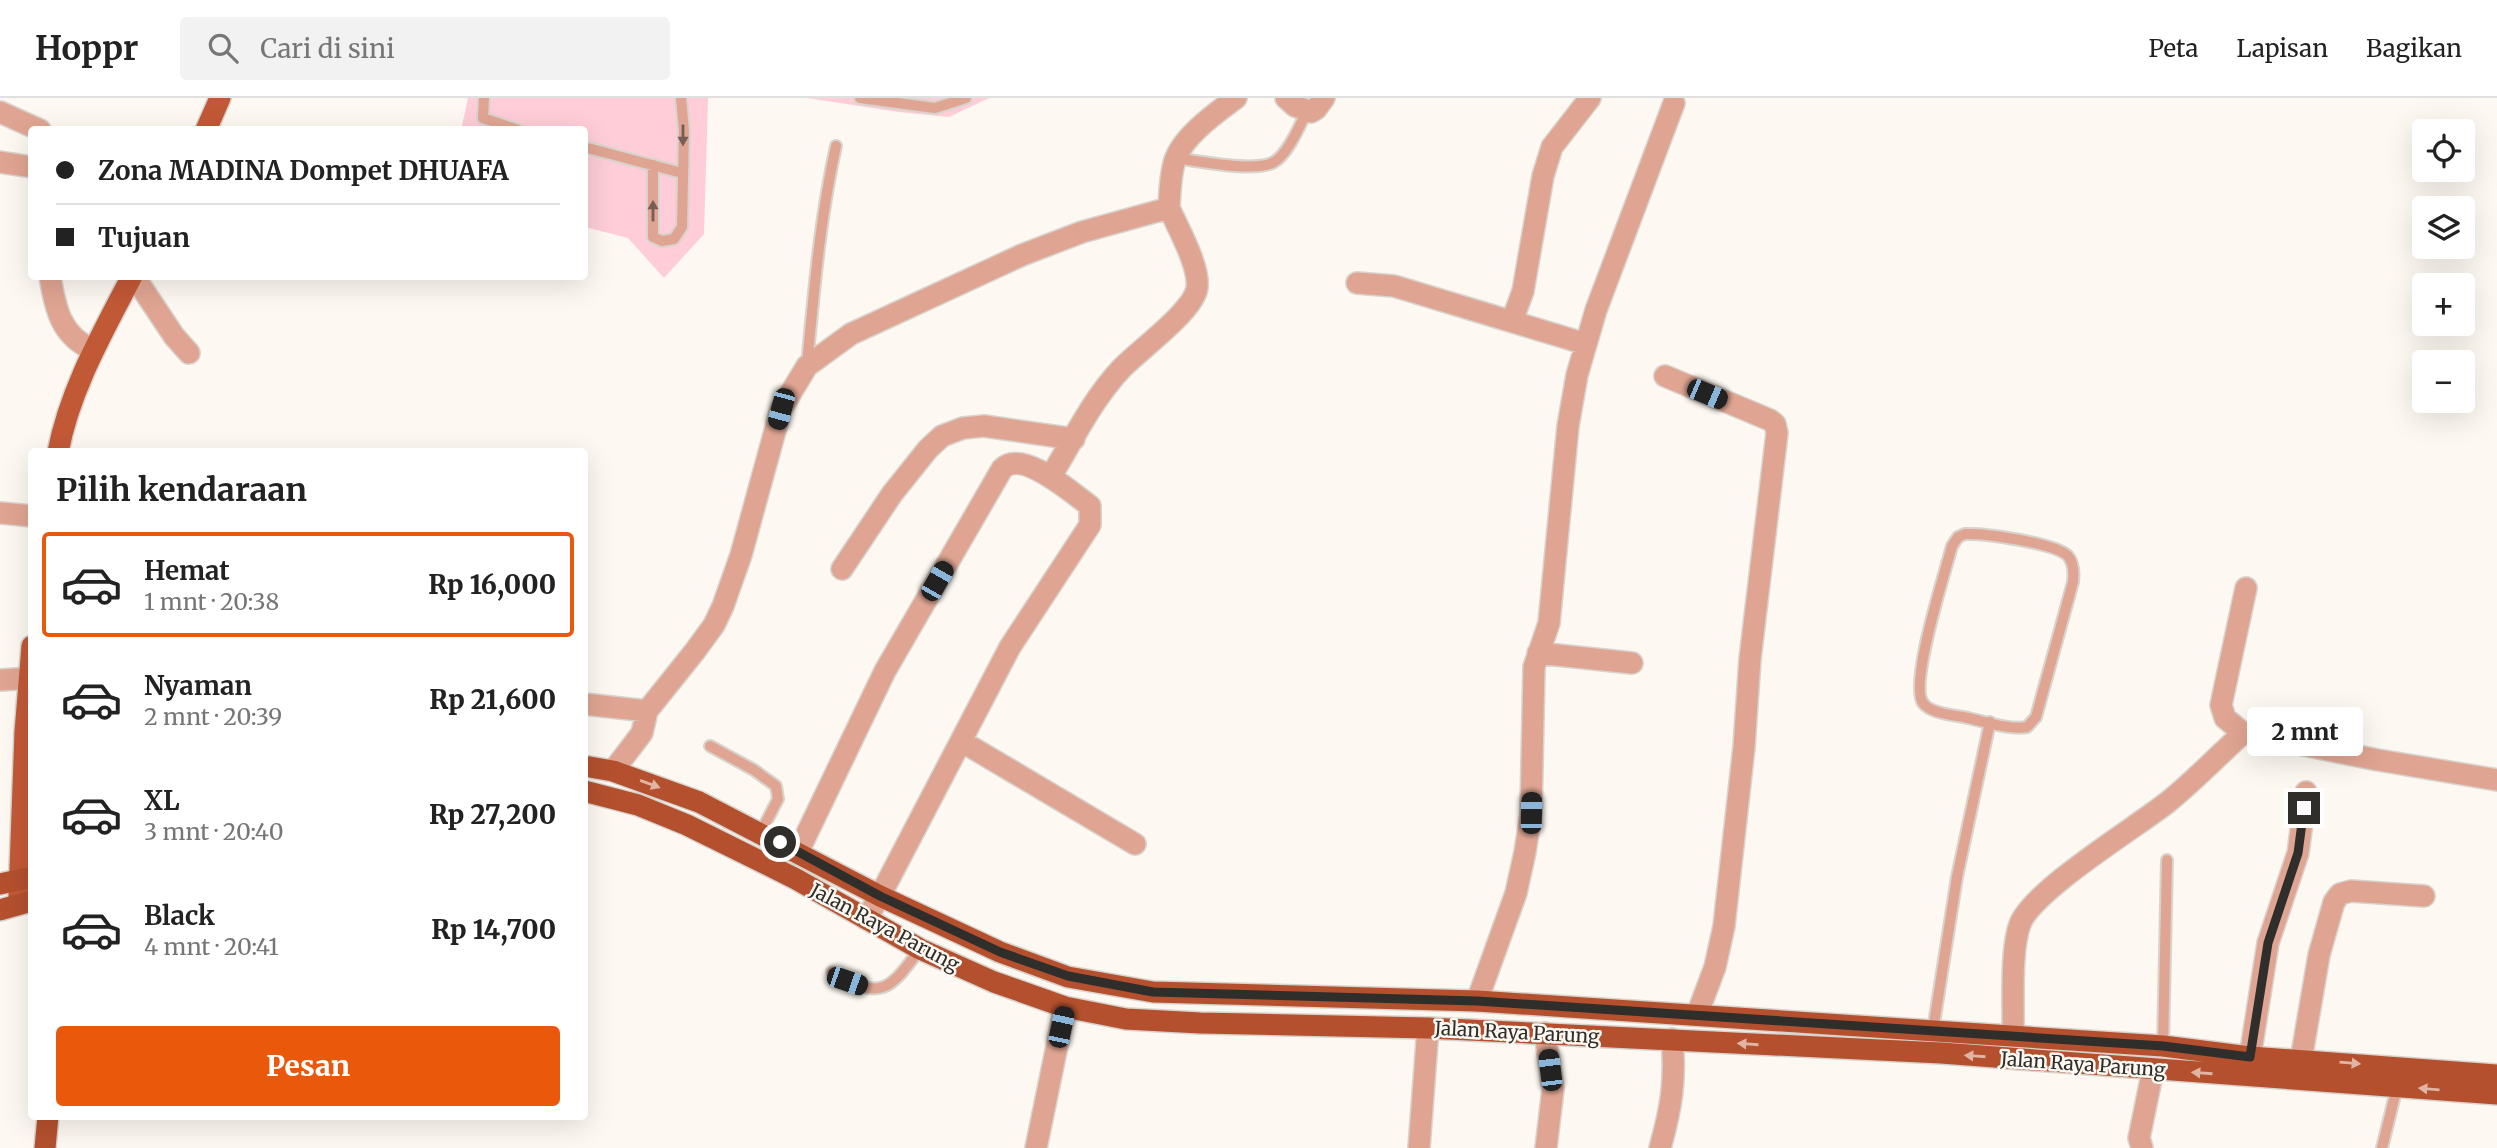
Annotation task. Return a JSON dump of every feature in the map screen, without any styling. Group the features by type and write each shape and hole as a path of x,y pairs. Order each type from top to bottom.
{"highway":[{"name":"Jalan Raya Parung","path":"588,767 612,771 699,802 880,896 1000,952 1068,976 1153,992 1477,1001 2163,1046 2250,1057 2276,1068 2301,1060 2497,1075"},
{"name":"Jalan Raya Parung","path":"588,792 638,805 687,825 796,879 920,949 994,982 1065,1007 1126,1019 1545,1032 1941,1053 2153,1070 2276,1068 2397,1087 2497,1094"},
{"path":"45,1148 48,1120"}],"main road":[{"path":"208,126 220,98"},
{"path":"59,448 73,401 94,350 131,280"},
{"path":"17,905 28,695"}],"street":[{"path":"1051,476 1099,396 1183,311 1196,292 1197,274 1169,208 1171,176 1184,143 1236,98"},
{"path":"1286,98 1307,111 1316,109 1324,98"},
{"path":"1512,321 1522,291 1543,176 1552,147 1590,98"},
{"path":"1477,1001 1516,893 1531,813 1535,667 1549,623 1569,426 1577,375 1596,310 1674,103"},
{"path":"0,111 32,126"},
{"path":"0,162 28,166"},
{"path":"612,771 714,625 741,555 781,409 807,366 851,334 1022,255 1082,232 1169,208"},
{"path":"51,280 59,319 65,330 81,344 94,350"},
{"path":"136,280 189,353"},
{"path":"1357,283 1394,286 1586,344"},
{"path":"1665,376 1770,420 1775,424 1777,432 1750,659 1744,747 1724,926 1715,968 1697,1015"},
{"path":"842,569 891,494 928,449 943,436 963,428 984,425 1074,439"},
{"path":"798,852 885,671 1002,469 1017,462 1051,476 1090,506 1090,525 1010,647 866,919"},
{"path":"0,513 28,516"},
{"path":"2246,588 2221,705 2225,718 2243,733 2497,780"},
{"path":"1538,653 1632,663"},
{"path":"0,680 28,682"},
{"path":"588,705 645,721"},
{"path":"2013,1037 2018,931 2026,912 2053,887 2170,801 2243,733"},
{"path":"961,741 1135,844"},
{"path":"2250,1057 2268,943 2298,853 2306,792"},
{"path":"2301,1060 2319,955 2334,902 2340,894 2351,891 2424,897"},
{"path":"1036,1148 1065,1007"},
{"path":"1419,1148 1428,1028"},
{"path":"1545,1032 1553,1089 1546,1148"},
{"path":"1660,1148 1675,1073 1672,1039"},
{"path":"2142,1148 2139,1138 2153,1070"}],"lane":[{"path":"484,98 483,118 506,126"},
{"path":"653,165 653,237 662,241 674,239 682,228 684,131 681,98"},
{"path":"860,98 935,108 966,98"},
{"path":"1176,158 1245,167 1268,165 1275,162 1287,147 1307,111"},
{"path":"807,366 817,251 836,145"},
{"path":"588,148 682,173"},
{"path":"1965,534 2040,544 2057,549 2068,556 2073,566 2073,582 2035,721 2021,728 1990,723 1932,710 1924,704 1919,692 1922,665 1952,546 1958,537 1965,534"},
{"path":"1933,1031 1957,877 1990,723"},
{"path":"710,746 773,781 776,786 778,799 761,832"},
{"path":"2163,1046 2167,860"},
{"path":"832,972 856,984 883,989 898,979 920,949"},
{"path":"2382,1148 2397,1087"}],"shaded area":[{"path":"468,98 708,98 704,234 664,278 628,238 588,228 588,126 462,126"},
{"path":"807,98 989,98 949,117"}],"route":[{"path":"780,842 880,896 1000,952 1068,976 1153,992 1477,1001 2163,1046 2250,1057 2268,943 2298,853 2304,808"}]}
